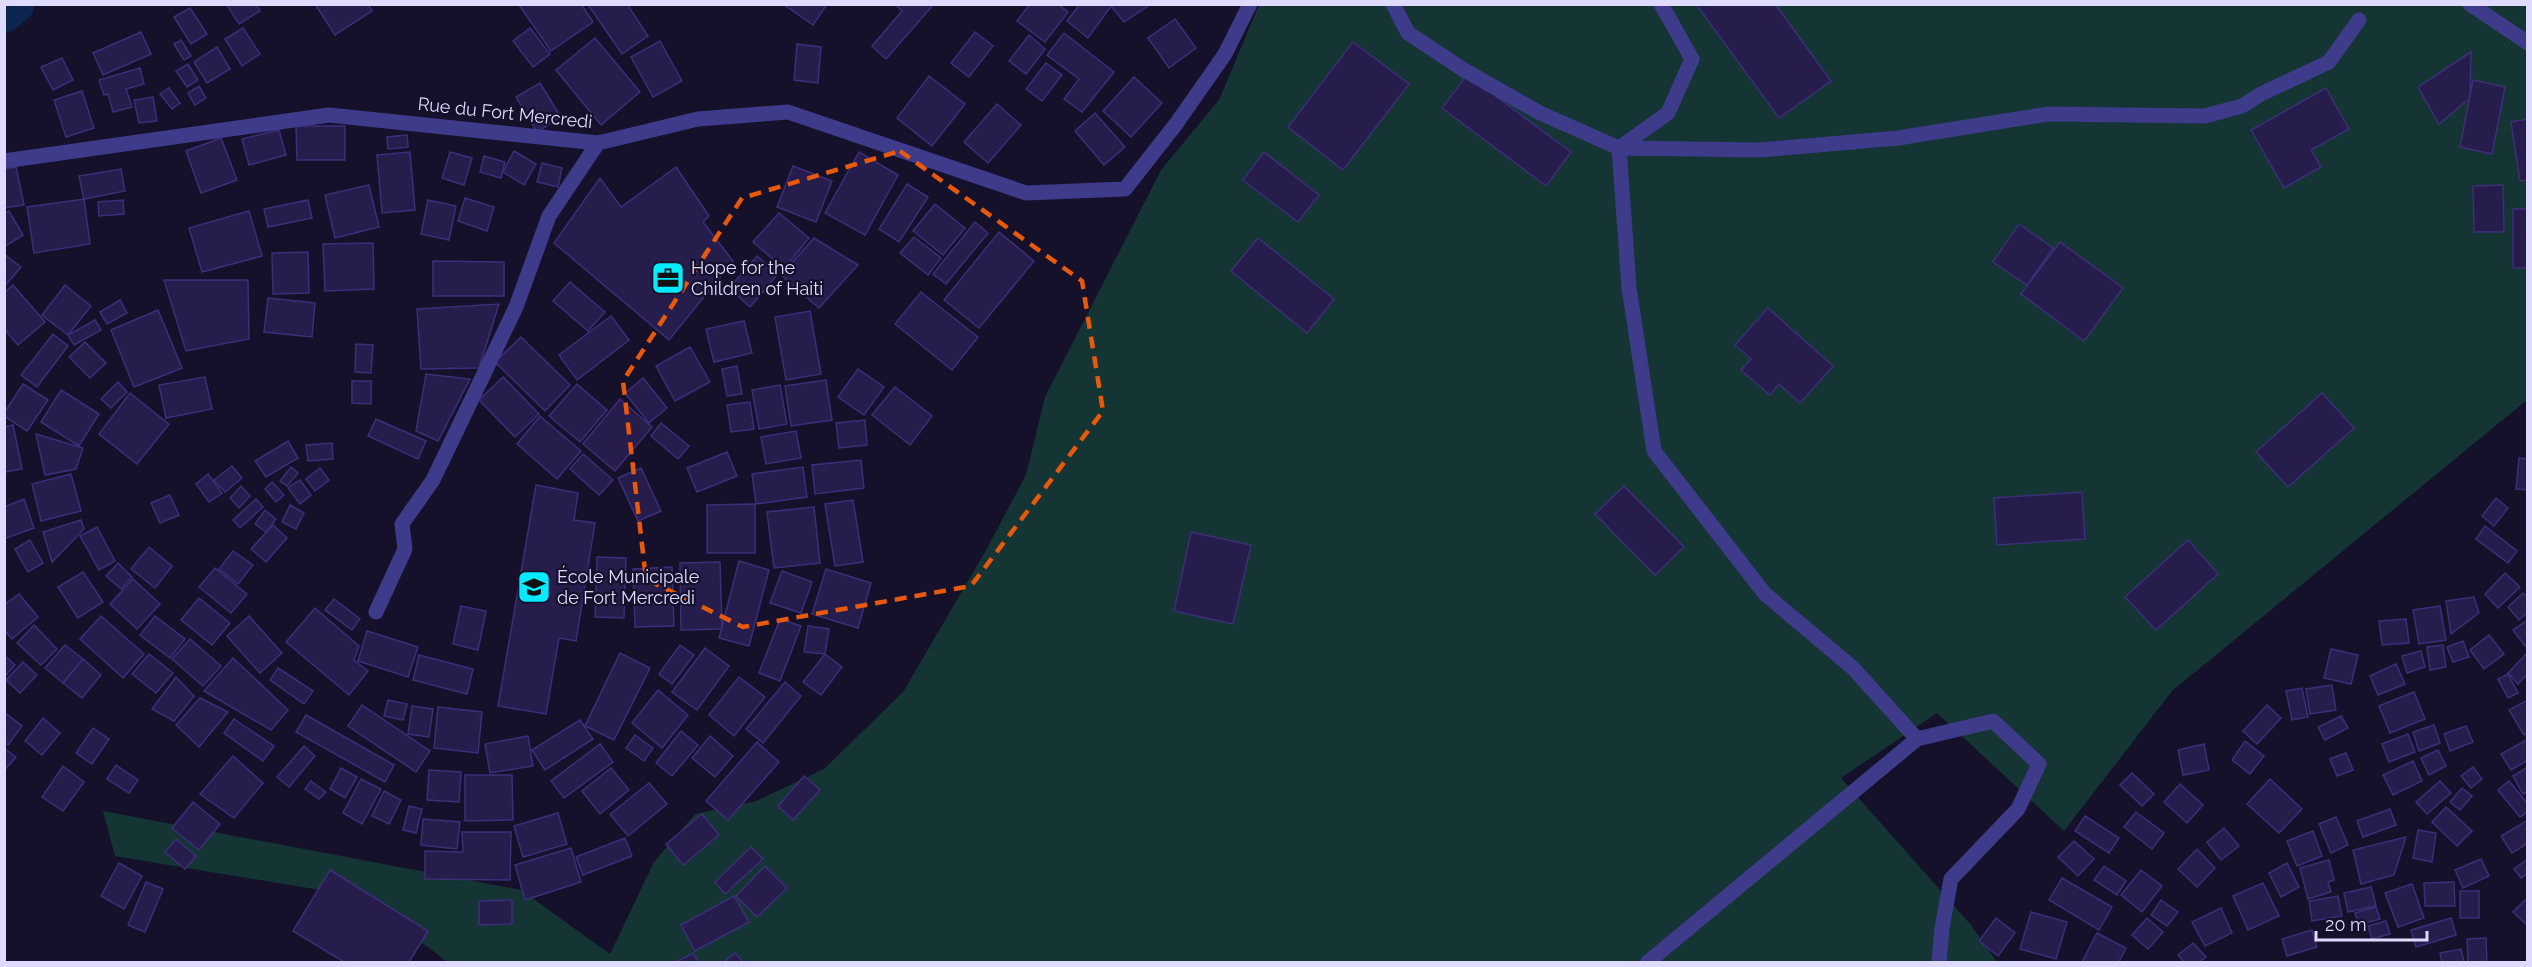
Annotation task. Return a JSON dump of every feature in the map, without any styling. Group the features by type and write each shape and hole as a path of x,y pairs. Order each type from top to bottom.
{"street":[{"name":"Rue du Fort Mercredi","path":"4,161 329,115 598,143 698,118 788,112 1026,193 1125,189 1176,124 1225,54 1250,4"},
{"path":"1393,4 1408,33 1464,70 1540,114 1619,148 1771,149 1898,138 2048,114 2205,116 2242,106 2261,94 2329,62 2359,20"},
{"path":"1619,148 1668,113 1692,58 1661,4"},
{"path":"2470,4 2528,43"},
{"path":"376,612 405,549 402,524 433,480 510,318 549,216 598,143"},
{"path":"1619,148 1629,288 1654,451 1765,594 1853,668 1917,739"},
{"path":"1648,963 1917,739 1993,722 2039,764 2018,809 1951,879 1941,928 1939,963"}],"highlighted area":[{"path":"900,151 1082,281 1103,411 971,586 743,627 646,579 623,381 742,198"}],"green space":[{"path":"1259,5 2527,5 2527,400 2172,691 2064,831 1937,713 1841,778 1971,925 1997,962 447,962 427,946 326,891 115,856 103,811 521,890 610,954 654,862 695,814 756,801 824,769 903,692 985,552 1026,475 1045,397 1161,170 1219,100"}],"building":[{"path":"256,4 260,11 239,24 227,5"},
{"path":"315,4 368,4 372,11 335,35"},
{"path":"581,4 593,22 551,51 519,5"},
{"path":"591,4 627,4 648,36 622,54 589,6"},
{"path":"783,4 827,4 813,25"},
{"path":"895,4 934,4 886,59 872,46 902,11"},
{"path":"1030,4 1058,4 1068,12 1045,42 1017,21"},
{"path":"1080,4 1151,4 1124,22 1111,6 1088,38 1067,21"},
{"path":"1696,4 1775,4 1831,81 1779,118"},
{"path":"190,8 207,34 191,44 174,17"},
{"path":"1175,19 1196,48 1169,68 1148,38"},
{"path":"243,28 260,54 242,66 225,39"},
{"path":"530,28 550,54 533,67 513,41"},
{"path":"141,32 151,54 103,75 93,53"},
{"path":"975,32 993,46 969,77 951,63"},
{"path":"1064,33 1114,72 1082,112 1064,99 1079,79 1047,55"},
{"path":"1029,35 1045,49 1026,74 1009,61"},
{"path":"595,38 640,92 601,125 556,70"},
{"path":"181,40 191,56 184,60 174,44"},
{"path":"660,41 682,81 653,97 631,57"},
{"path":"1353,42 1409,84 1343,170 1288,127"},
{"path":"797,44 821,47 818,83 794,80"},
{"path":"217,47 230,69 207,83 194,62"},
{"path":"2471,52 2470,98 2439,124 2418,87"},
{"path":"62,58 73,80 53,90 41,67"},
{"path":"1046,63 1062,75 1042,101 1026,89"},
{"path":"188,64 198,80 187,87 176,71"},
{"path":"140,68 144,84 126,89 132,107 113,112 108,94 104,95 99,80"},
{"path":"1467,75 1571,152 1546,186 1442,108"},
{"path":"929,76 965,104 932,146 897,118"},
{"path":"1134,77 1162,103 1131,137 1103,111"},
{"path":"2473,80 2505,87 2492,154 2460,147"},
{"path":"540,83 561,117 537,132 516,97"},
{"path":"199,86 206,98 195,105 188,93"},
{"path":"169,88 180,103 172,109 160,94"},
{"path":"2326,88 2349,129 2311,150 2321,167 2284,188 2251,130"},
{"path":"82,91 94,128 66,137 54,100"},
{"path":"153,97 157,121 139,123 134,100"},
{"path":"997,104 1021,125 988,163 964,142"},
{"path":"1095,113 1125,147 1104,165 1075,131"},
{"path":"2528,119 2528,180 2520,181 2511,122"},
{"path":"296,126 345,126 345,160 297,160"},
{"path":"279,130 286,155 249,165 242,139"},
{"path":"407,135 408,147 388,149 387,137"},
{"path":"221,138 237,180 201,193 186,151"},
{"path":"514,151 536,164 524,185 503,172"},
{"path":"410,152 415,210 382,213 377,155"},
{"path":"450,152 472,158 464,185 442,178"},
{"path":"859,152 898,175 865,235 825,213"},
{"path":"1264,152 1319,195 1298,222 1243,180"},
{"path":"484,156 505,162 501,178 480,172"},
{"path":"542,163 562,168 558,187 537,182"},
{"path":"793,166 832,181 816,222 777,207"},
{"path":"16,167 24,205 4,208 4,169"},
{"path":"676,167 709,216 703,222 733,261 669,340 554,243 600,178 621,207"},
{"path":"121,169 125,191 84,199 79,176"},
{"path":"907,184 928,197 899,242 879,229"},
{"path":"369,185 379,227 335,238 325,195"},
{"path":"2503,185 2504,232 2474,232 2473,186"},
{"path":"465,198 494,207 487,231 458,221"},
{"path":"84,199 90,244 34,253 27,207"},
{"path":"123,200 124,214 99,216 98,202"},
{"path":"308,200 312,218 268,227 264,209"},
{"path":"428,200 456,206 449,240 421,234"},
{"path":"935,204 965,228 943,255 913,231"},
{"path":"2513,209 2528,209 2528,268 2513,268"},
{"path":"9,211 23,235 4,247 4,214"},
{"path":"249,211 262,256 202,272 189,228"},
{"path":"779,213 809,238 784,269 753,242"},
{"path":"975,222 988,233 946,284 933,274"},
{"path":"2019,224 2053,248 2027,285 1993,262"},
{"path":"999,232 1034,261 979,328 944,300"},
{"path":"914,237 941,258 928,275 900,253"},
{"path":"814,238 858,265 819,308 781,275"},
{"path":"1258,238 1334,299 1307,333 1231,271"},
{"path":"2060,242 2123,288 2084,341 2021,294"},
{"path":"373,243 374,289 325,291 323,244"},
{"path":"308,252 309,293 273,294 272,253"},
{"path":"4,254 21,267 4,287"},
{"path":"757,256 778,274 750,307 729,288"},
{"path":"433,261 504,262 504,296 433,296"},
{"path":"164,280 248,280 249,339 186,351"},
{"path":"570,282 605,312 588,331 553,301"},
{"path":"13,285 45,322 18,345 4,329 4,293"},
{"path":"65,285 91,306 68,335 42,315"},
{"path":"921,292 978,337 952,370 895,324"},
{"path":"268,298 315,303 312,337 264,332"},
{"path":"120,300 127,313 107,324 100,312"},
{"path":"499,304 479,368 421,369 417,309"},
{"path":"1768,308 1833,366 1800,403 1779,384 1770,395 1741,370 1751,359 1735,345"},
{"path":"158,310 182,368 134,387 111,330"},
{"path":"810,311 821,374 786,380 775,317"},
{"path":"611,316 629,340 577,380 559,355"},
{"path":"95,320 101,330 74,345 68,335"},
{"path":"744,321 752,353 714,362 706,329"},
{"path":"53,334 68,346 37,387 21,375"},
{"path":"521,337 570,385 545,411 495,362"},
{"path":"85,342 106,363 90,378 69,357"},
{"path":"356,344 373,345 371,373 355,372"},
{"path":"690,347 710,382 675,401 656,366"},
{"path":"737,366 742,394 727,396 722,369"},
{"path":"858,369 884,387 864,415 838,397"},
{"path":"426,374 470,379 438,441 416,431"},
{"path":"205,377 212,409 166,418 159,385"},
{"path":"503,377 539,414 515,437 479,400"},
{"path":"643,378 667,408 649,423 625,393"},
{"path":"826,380 832,420 791,426 785,386"},
{"path":"352,381 371,381 371,404 352,403"},
{"path":"118,382 127,392 111,408 101,399"},
{"path":"23,384 48,400 27,431 4,416"},
{"path":"577,384 607,410 580,442 549,416"},
{"path":"780,385 787,424 759,429 752,390"},
{"path":"895,387 932,416 910,445 872,415"},
{"path":"61,390 99,414 79,446 41,422"},
{"path":"130,393 169,424 137,464 99,434"},
{"path":"2322,393 2354,428 2288,487 2256,452"},
{"path":"620,399 652,427 615,471 583,444"},
{"path":"750,402 754,429 731,432 727,405"},
{"path":"540,416 581,451 557,479 517,444"},
{"path":"376,419 426,441 418,459 368,436"},
{"path":"865,420 867,445 839,448 836,423"},
{"path":"661,423 689,446 678,459 651,436"},
{"path":"13,425 22,469 4,472 4,427"},
{"path":"796,431 801,458 766,464 761,437"},
{"path":"36,434 83,448 76,469 45,475"},
{"path":"288,441 298,458 266,477 255,461"},
{"path":"332,443 333,459 308,461 306,445"},
{"path":"727,452 737,476 697,492 687,468"},
{"path":"583,454 613,480 599,495 570,469"},
{"path":"2519,458 2528,459 2528,490 2516,489"},
{"path":"861,460 864,488 815,494 812,465"},
{"path":"232,466 242,478 225,492 214,480"},
{"path":"291,467 298,473 287,486 280,481"},
{"path":"803,467 807,497 756,504 752,474"},
{"path":"320,468 329,480 315,491 306,479"},
{"path":"641,468 661,511 638,521 618,478"},
{"path":"71,474 81,511 41,521 32,484"},
{"path":"208,474 222,493 209,502 196,484"},
{"path":"300,480 311,495 300,504 288,488"},
{"path":"272,482 284,495 276,502 265,489"},
{"path":"536,485 578,493 574,520 595,523 576,641 559,638 546,714 498,706"},
{"path":"241,486 250,496 239,508 230,498"},
{"path":"1624,486 1684,547 1655,575 1595,514"},
{"path":"2082,492 2085,539 1997,545 1994,498"},
{"path":"170,495 179,515 160,523 151,503"},
{"path":"2496,498 2508,508 2494,526 2482,516"},
{"path":"24,499 34,528 4,539 4,507"},
{"path":"256,499 263,507 240,528 233,520"},
{"path":"853,500 863,562 835,566 825,504"},
{"path":"755,504 755,553 707,553 707,505"},
{"path":"290,505 304,513 296,529 282,522"},
{"path":"814,507 820,563 774,568 767,512"},
{"path":"265,510 276,519 266,532 255,524"},
{"path":"81,520 84,529 52,562 43,532"},
{"path":"273,525 287,538 266,562 251,549"},
{"path":"2485,526 2517,551 2508,563 2476,539"},
{"path":"97,527 115,561 99,570 80,536"},
{"path":"1191,532 1251,545 1233,624 1174,611"},
{"path":"30,540 43,563 28,572 15,549"},
{"path":"2188,540 2218,574 2156,630 2125,597"},
{"path":"149,547 172,566 155,588 131,569"},
{"path":"233,551 253,565 238,584 219,569"},
{"path":"597,557 626,558 624,618 595,617"},
{"path":"739,561 769,570 749,646 719,638"},
{"path":"720,562 722,629 681,630 680,563"},
{"path":"118,563 132,577 121,589 106,576"},
{"path":"672,567 674,626 635,627 633,569"},
{"path":"215,568 247,594 231,613 199,587"},
{"path":"826,569 871,583 858,628 812,614"},
{"path":"782,571 812,582 801,613 770,603"},
{"path":"83,572 103,602 78,618 58,587"},
{"path":"2505,573 2520,587 2498,608 2485,594"},
{"path":"133,579 160,604 137,629 110,604"},
{"path":"2523,593 2528,598 2528,612 2519,620 2508,607"},
{"path":"19,594 38,617 12,639 4,630 4,605"},
{"path":"2474,597 2479,613 2451,634 2446,601"},
{"path":"199,598 230,623 212,645 181,620"},
{"path":"334,599 360,619 352,630 325,610"},
{"path":"461,606 486,611 478,650 453,644"},
{"path":"2440,606 2446,640 2419,644 2413,610"},
{"path":"315,608 359,646 354,660 368,671 349,695 286,642"},
{"path":"101,616 144,654 123,678 80,639"},
{"path":"155,616 185,639 170,658 140,635"},
{"path":"249,616 282,653 260,673 227,636"},
{"path":"780,619 801,626 780,681 759,673"},
{"path":"2406,619 2409,643 2382,645 2379,621"},
{"path":"2528,620 2528,644 2525,646 2513,630"},
{"path":"34,625 57,649 41,665 17,643"},
{"path":"808,626 829,629 825,654 804,652"},
{"path":"367,631 418,647 408,677 358,661"},
{"path":"2489,635 2504,654 2484,669 2470,650"},
{"path":"190,639 221,666 203,686 172,659"},
{"path":"2463,641 2469,657 2453,662 2447,647"},
{"path":"65,645 83,659 63,683 45,668"},
{"path":"680,645 694,655 672,684 659,674"},
{"path":"2443,645 2446,667 2430,670 2427,647"},
{"path":"705,648 729,666 697,710 672,692"},
{"path":"2331,649 2358,655 2351,684 2324,678"},
{"path":"2421,651 2425,667 2407,673 2402,656"},
{"path":"2528,652 2528,674 2518,684 2508,673"},
{"path":"620,653 650,668 614,740 585,726"},
{"path":"149,654 173,673 156,693 132,674"},
{"path":"825,654 842,667 821,695 803,682"},
{"path":"4,655 15,665 4,677"},
{"path":"419,655 473,669 467,694 413,680"},
{"path":"233,658 288,710 271,730 204,691"},
{"path":"83,659 101,675 82,698 63,683"},
{"path":"23,662 37,675 20,693 6,680"},
{"path":"2396,664 2405,684 2378,695 2370,676"},
{"path":"278,668 313,691 304,704 270,680"},
{"path":"2508,674 2518,693 2508,698 2498,679"},
{"path":"176,677 194,696 174,721 152,709"},
{"path":"739,677 765,697 734,736 709,715"},
{"path":"785,682 801,696 763,743 746,729"},
{"path":"2332,685 2336,710 2310,714 2306,689"},
{"path":"2302,688 2308,717 2292,720 2286,691"},
{"path":"658,690 688,715 662,748 632,723"},
{"path":"2414,692 2425,719 2390,733 2379,706"},
{"path":"200,698 228,712 199,747 176,725"},
{"path":"388,700 407,704 403,720 384,716"},
{"path":"2528,700 2528,733 2524,735 2509,710"},
{"path":"362,705 430,751 416,772 348,726"},
{"path":"2267,705 2281,718 2257,744 2243,731"},
{"path":"412,706 433,709 429,737 408,734"},
{"path":"438,707 482,712 478,753 434,748"},
{"path":"4,712 22,726 8,745 4,742"},
{"path":"306,715 394,765 385,782 296,732"},
{"path":"2341,716 2348,728 2325,740 2318,727"},
{"path":"43,718 60,733 42,755 25,741"},
{"path":"234,719 274,746 263,761 224,733"},
{"path":"580,720 593,739 545,770 532,750"},
{"path":"2434,725 2440,743 2419,751 2413,732"},
{"path":"2466,726 2473,742 2450,751 2444,734"},
{"path":"93,728 109,739 92,764 76,753"},
{"path":"681,731 698,745 672,776 656,763"},
{"path":"2408,734 2415,752 2389,762 2382,744"},
{"path":"635,735 653,748 644,761 626,748"},
{"path":"528,736 533,766 490,773 485,744"},
{"path":"710,736 733,756 715,777 692,758"},
{"path":"2528,739 2528,760 2511,770 2501,754"},
{"path":"2245,741 2264,756 2250,774 2232,760"},
{"path":"757,742 779,762 728,820 706,801"},
{"path":"600,744 613,762 564,798 551,781"},
{"path":"2204,744 2209,770 2183,775 2178,750"},
{"path":"304,746 315,756 289,787 277,777"},
{"path":"4,748 16,757 4,771"},
{"path":"2438,750 2446,766 2429,775 2421,758"},
{"path":"2346,753 2353,770 2337,776 2330,759"},
{"path":"233,756 263,783 234,818 200,794"},
{"path":"2413,761 2422,781 2393,795 2383,775"},
{"path":"116,765 138,780 129,793 107,779"},
{"path":"63,766 84,782 63,811 42,797"},
{"path":"2473,767 2482,779 2471,788 2461,776"},
{"path":"2528,767 2528,791 2523,794 2513,776"},
{"path":"341,768 357,777 345,798 330,789"},
{"path":"611,768 629,790 600,814 582,791"},
{"path":"429,770 461,772 459,802 427,800"},
{"path":"2132,773 2154,794 2142,806 2120,785"},
{"path":"465,775 512,775 513,820 465,821"},
{"path":"804,776 820,790 793,820 778,806"},
{"path":"361,779 381,789 362,824 343,813"},
{"path":"2270,779 2302,809 2279,833 2247,804"},
{"path":"311,781 326,792 319,799 305,789"},
{"path":"2440,781 2451,793 2427,814 2416,802"},
{"path":"2509,781 2528,804 2528,812 2520,817 2498,790"},
{"path":"649,783 667,804 628,836 610,814"},
{"path":"2180,784 2203,805 2187,823 2164,802"},
{"path":"2462,788 2472,796 2460,810 2450,802"},
{"path":"384,791 401,800 389,824 372,816"},
{"path":"193,802 220,824 199,850 172,828"},
{"path":"409,806 422,809 416,833 403,830"},
{"path":"2446,807 2472,831 2457,846 2432,822"},
{"path":"2390,809 2396,825 2363,837 2357,821"},
{"path":"2136,812 2164,833 2152,849 2124,827"},
{"path":"558,813 567,844 523,857 514,826"},
{"path":"702,814 719,835 683,865 666,844"},
{"path":"2085,816 2119,838 2109,853 2075,831"},
{"path":"2336,817 2348,845 2331,853 2319,824"},
{"path":"423,819 460,822 457,849 421,845"},
{"path":"2528,820 2528,843 2512,853 2501,836"},
{"path":"2224,828 2239,846 2221,860 2207,842"},
{"path":"2418,830 2436,833 2432,862 2413,858"},
{"path":"2313,831 2322,856 2297,866 2287,841"},
{"path":"462,832 511,832 510,880 425,879 425,851 463,852"},
{"path":"2406,837 2394,875 2361,884 2353,850"},
{"path":"625,838 632,856 583,875 576,857"},
{"path":"176,839 196,856 185,869 165,852"},
{"path":"2074,841 2094,859 2078,876 2058,857"},
{"path":"751,847 763,859 725,894 715,882"},
{"path":"571,848 581,882 525,900 515,865"},
{"path":"2197,849 2215,868 2197,887 2178,869"},
{"path":"2481,859 2489,876 2463,888 2455,870"},
{"path":"2528,859 2528,873 2521,878 2514,869"},
{"path":"2329,860 2334,880 2328,882 2331,892 2308,899 2300,868"},
{"path":"119,863 142,876 124,909 101,896"},
{"path":"2287,863 2299,887 2281,897 2269,873"},
{"path":"765,866 787,888 757,917 736,896"},
{"path":"2104,866 2126,881 2117,895 2094,880"},
{"path":"330,870 428,931 409,962 344,962 293,931"},
{"path":"2141,870 2162,886 2142,912 2121,895"},
{"path":"2062,878 2112,907 2099,930 2049,900"},
{"path":"146,882 163,889 145,932 128,925"},
{"path":"2454,882 2455,906 2425,906 2424,883"},
{"path":"2263,883 2279,916 2248,930 2233,896"},
{"path":"2412,884 2424,918 2398,927 2385,893"},
{"path":"2371,887 2376,906 2348,912 2344,893"},
{"path":"2460,891 2479,891 2479,918 2460,918"},
{"path":"734,896 749,922 695,951 681,925"},
{"path":"2338,896 2342,916 2312,921 2309,901"},
{"path":"512,900 512,924 479,925 479,901"},
{"path":"2161,900 2178,912 2167,926 2151,915"},
{"path":"2525,900 2528,902 2528,926 2513,912"},
{"path":"2376,907 2380,919 2359,925 2355,913"},
{"path":"2221,908 2232,933 2205,946 2192,922"},
{"path":"2031,912 2067,922 2056,959 2020,949"},
{"path":"1996,918 2015,933 1998,956 1979,941"},
{"path":"2147,918 2163,932 2148,949 2132,935"},
{"path":"2451,918 2456,935 2416,947 2411,930"},
{"path":"2386,921 2390,934 2372,939 2368,926"},
{"path":"2312,930 2317,947 2287,956 2282,939"},
{"path":"2097,933 2126,948 2119,962 2082,962"},
{"path":"2486,938 2487,962 2468,962 2467,939"},
{"path":"2193,943 2206,957 2199,962 2184,962 2178,955"},
{"path":"2461,949 2464,962 2442,962 2440,953"},
{"path":"693,953 698,962 676,962"},
{"path":"735,953 743,962 724,962"}],"waterway":[{"path":"4,13 15,4"}],"place":[{"name":"Hope for the Children of Haiti","path":"668,278"},
{"name":"École Municipale de Fort Mercredi","path":"534,587"}]}
